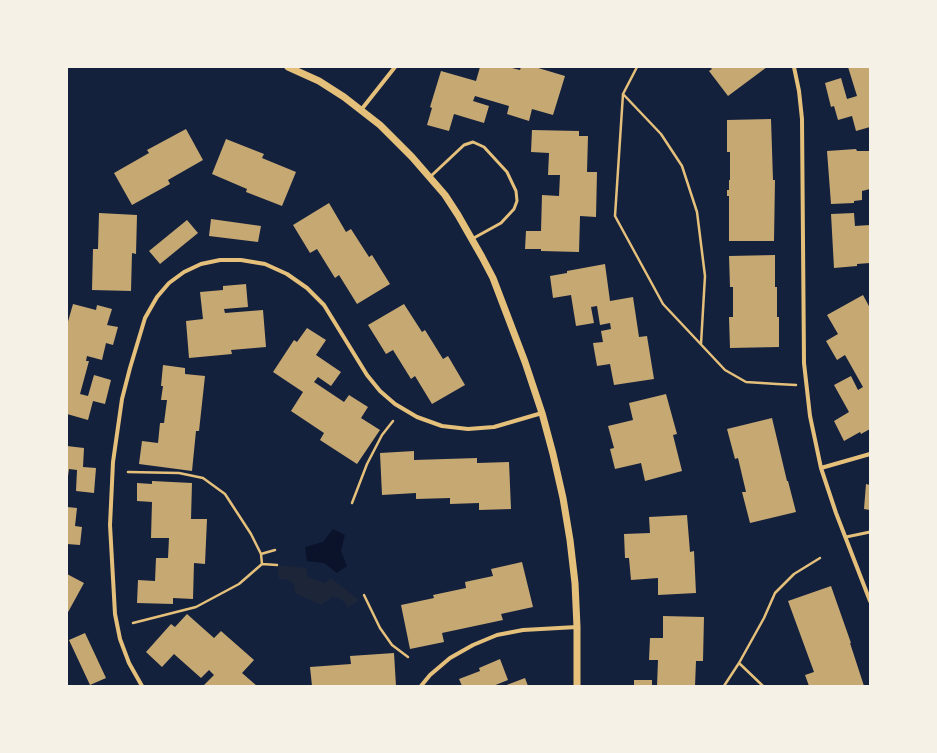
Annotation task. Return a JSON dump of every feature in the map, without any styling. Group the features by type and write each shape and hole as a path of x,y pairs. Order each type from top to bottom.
{"street":[{"path":"288,67 319,81 344,96 380,125 412,157 430,177 458,215 493,278 525,362 542,413 563,498 575,583 578,627 577,686"},
{"path":"362,110 395,67"},
{"path":"794,67 799,91 802,120 804,363 810,416 821,468 870,601"},
{"path":"142,686 129,663 120,639 115,614 110,525 113,462 122,399 145,318 157,298 169,283 184,272 201,264 220,260 241,260 265,264 287,274 307,288 324,305 367,375 380,390 394,404 417,417 442,426 468,429 494,427 542,413"},
{"path":"821,468 870,454"},
{"path":"421,686 430,675 450,658 473,645 497,635 523,630 578,627"}],"lane":[{"path":"430,177 464,145 473,142 484,147 507,172 516,191 517,201 514,209 501,223 472,239"},
{"path":"846,537 870,532"}],"path":[{"path":"637,67 622,94 615,216 663,304 725,370 746,382 806,385"},
{"path":"622,94 661,134 682,166 697,212 705,276 701,345"},
{"path":"352,503 367,464 382,435 393,421"},
{"path":"128,472 179,474 203,478 225,494 251,534 261,554 262,564"},
{"path":"261,554 275,550"},
{"path":"724,686 739,663 764,618 775,593 794,574 820,558"},
{"path":"133,624 196,607 239,584 262,564 277,566"},
{"path":"364,596 380,628 392,645 408,657"},
{"path":"739,663 763,686"}],"shaded area":[{"path":"333,529 345,535 341,551 347,566 337,573 324,563 307,561 305,547 323,542"},
{"path":"277,565 306,568 308,577 325,583 331,578 359,600 348,608 339,598 332,597 321,605 295,593 293,583 285,579 279,579"}],"building":[{"path":"480,67 508,67 520,70 521,67 535,67 565,76 553,115 532,109 529,121 507,114 509,106 475,96 473,101 489,106 484,123 454,114 449,131 427,125 432,108 430,107 441,71 476,81"},
{"path":"710,67 767,67 728,96 709,71 712,69"},
{"path":"848,67 870,67 870,127 856,131 852,116 838,120 834,106 831,107 825,83 841,78 847,99 857,96"},
{"path":"771,119 773,180 775,180 774,241 729,241 729,196 727,196 727,190 729,190 730,180 730,152 727,152 727,120"},
{"path":"186,129 203,160 168,180 170,184 132,205 114,173 149,153 147,150"},
{"path":"532,130 579,131 579,136 588,136 587,172 597,172 596,217 580,216 579,252 525,249 526,231 541,231 542,195 559,196 560,175 548,175 549,153 531,152"},
{"path":"226,139 264,154 262,158 296,172 282,206 246,192 247,189 212,174"},
{"path":"856,149 857,151 870,151 870,189 862,191 862,200 854,201 854,203 831,204 827,151"},
{"path":"329,203 346,232 351,229 369,257 372,255 390,284 357,304 339,275 335,278 317,249 310,253 293,225"},
{"path":"99,213 137,215 136,254 132,253 131,291 92,290 93,249 98,249"},
{"path":"854,213 855,226 870,225 870,263 834,268 831,214"},
{"path":"211,219 261,226 258,242 209,236"},
{"path":"187,220 198,233 160,264 149,251"},
{"path":"775,255 775,287 777,287 777,317 779,317 779,347 730,348 729,317 733,317 733,287 730,287 729,256"},
{"path":"605,264 610,301 633,297 639,337 647,336 654,379 614,385 610,364 597,366 593,343 603,342 601,331 611,329 610,323 600,325 597,306 591,307 594,323 576,326 571,295 553,298 550,276 567,273 567,271"},
{"path":"246,284 248,307 224,309 225,313 263,310 266,347 231,350 232,354 189,358 186,321 203,319 200,292 223,290 223,286"},
{"path":"863,295 870,308 870,429 861,434 860,432 844,441 834,421 849,412 834,385 851,376 858,390 863,387 845,355 837,360 826,341 838,334 827,315"},
{"path":"73,304 96,310 97,305 112,309 107,325 118,327 113,345 106,343 102,360 87,356 86,361 89,361 80,394 88,396 94,375 111,380 105,404 93,401 88,420 67,414 67,325"},
{"path":"404,304 422,332 425,330 443,359 448,356 465,385 432,404 415,376 411,379 393,350 386,354 368,325"},
{"path":"307,328 326,340 316,355 341,372 331,386 318,377 314,382 344,402 349,395 368,407 361,418 380,430 357,464 320,440 324,433 291,411 303,392 273,372 294,340 297,342"},
{"path":"163,365 185,368 185,374 205,376 199,431 196,431 192,471 139,464 142,441 158,443 160,423 164,423 167,400 161,400"},
{"path":"666,394 677,434 673,435 682,471 645,481 641,463 615,469 610,449 614,448 608,426 633,420 629,403"},
{"path":"772,418 796,512 750,523 742,492 746,492 738,458 735,459 727,429"},
{"path":"67,446 84,448 83,467 96,468 94,493 76,491 77,470 69,469 67,476"},
{"path":"414,451 414,460 477,458 477,463 509,462 511,509 479,510 479,503 450,504 450,498 416,499 416,493 382,495 380,453"},
{"path":"152,481 192,483 191,519 207,519 205,564 194,563 193,599 173,598 173,604 137,603 138,580 155,581 156,558 168,558 169,538 151,538 152,502 137,501 137,483 152,484"},
{"path":"866,484 870,485 870,510 864,509"},
{"path":"67,507 77,508 75,526 82,527 80,545 67,544"},
{"path":"687,515 690,552 694,551 696,593 658,595 658,578 631,580 629,558 625,558 624,534 650,533 649,517"},
{"path":"522,562 533,607 501,614 503,620 442,633 444,642 410,649 401,605 434,598 433,595 466,588 465,582 493,576 491,569"},
{"path":"67,574 84,583 67,614"},
{"path":"831,586 864,686 809,686 805,675 814,672 788,601"},
{"path":"187,614 214,638 221,631 254,660 242,673 257,686 203,686 214,675 209,670 201,678 174,654 162,667 146,652 171,624 175,627"},
{"path":"663,616 704,617 703,661 696,661 695,686 657,686 658,660 649,660 650,638 663,638"},
{"path":"85,633 106,678 90,685 69,640"},
{"path":"394,653 396,686 312,686 310,667 351,664 350,656"},
{"path":"500,659 508,680 493,686 462,686 459,679 480,671 479,668"},
{"path":"525,678 528,686 504,686"},
{"path":"634,680 652,680 652,686 634,686"}]}
